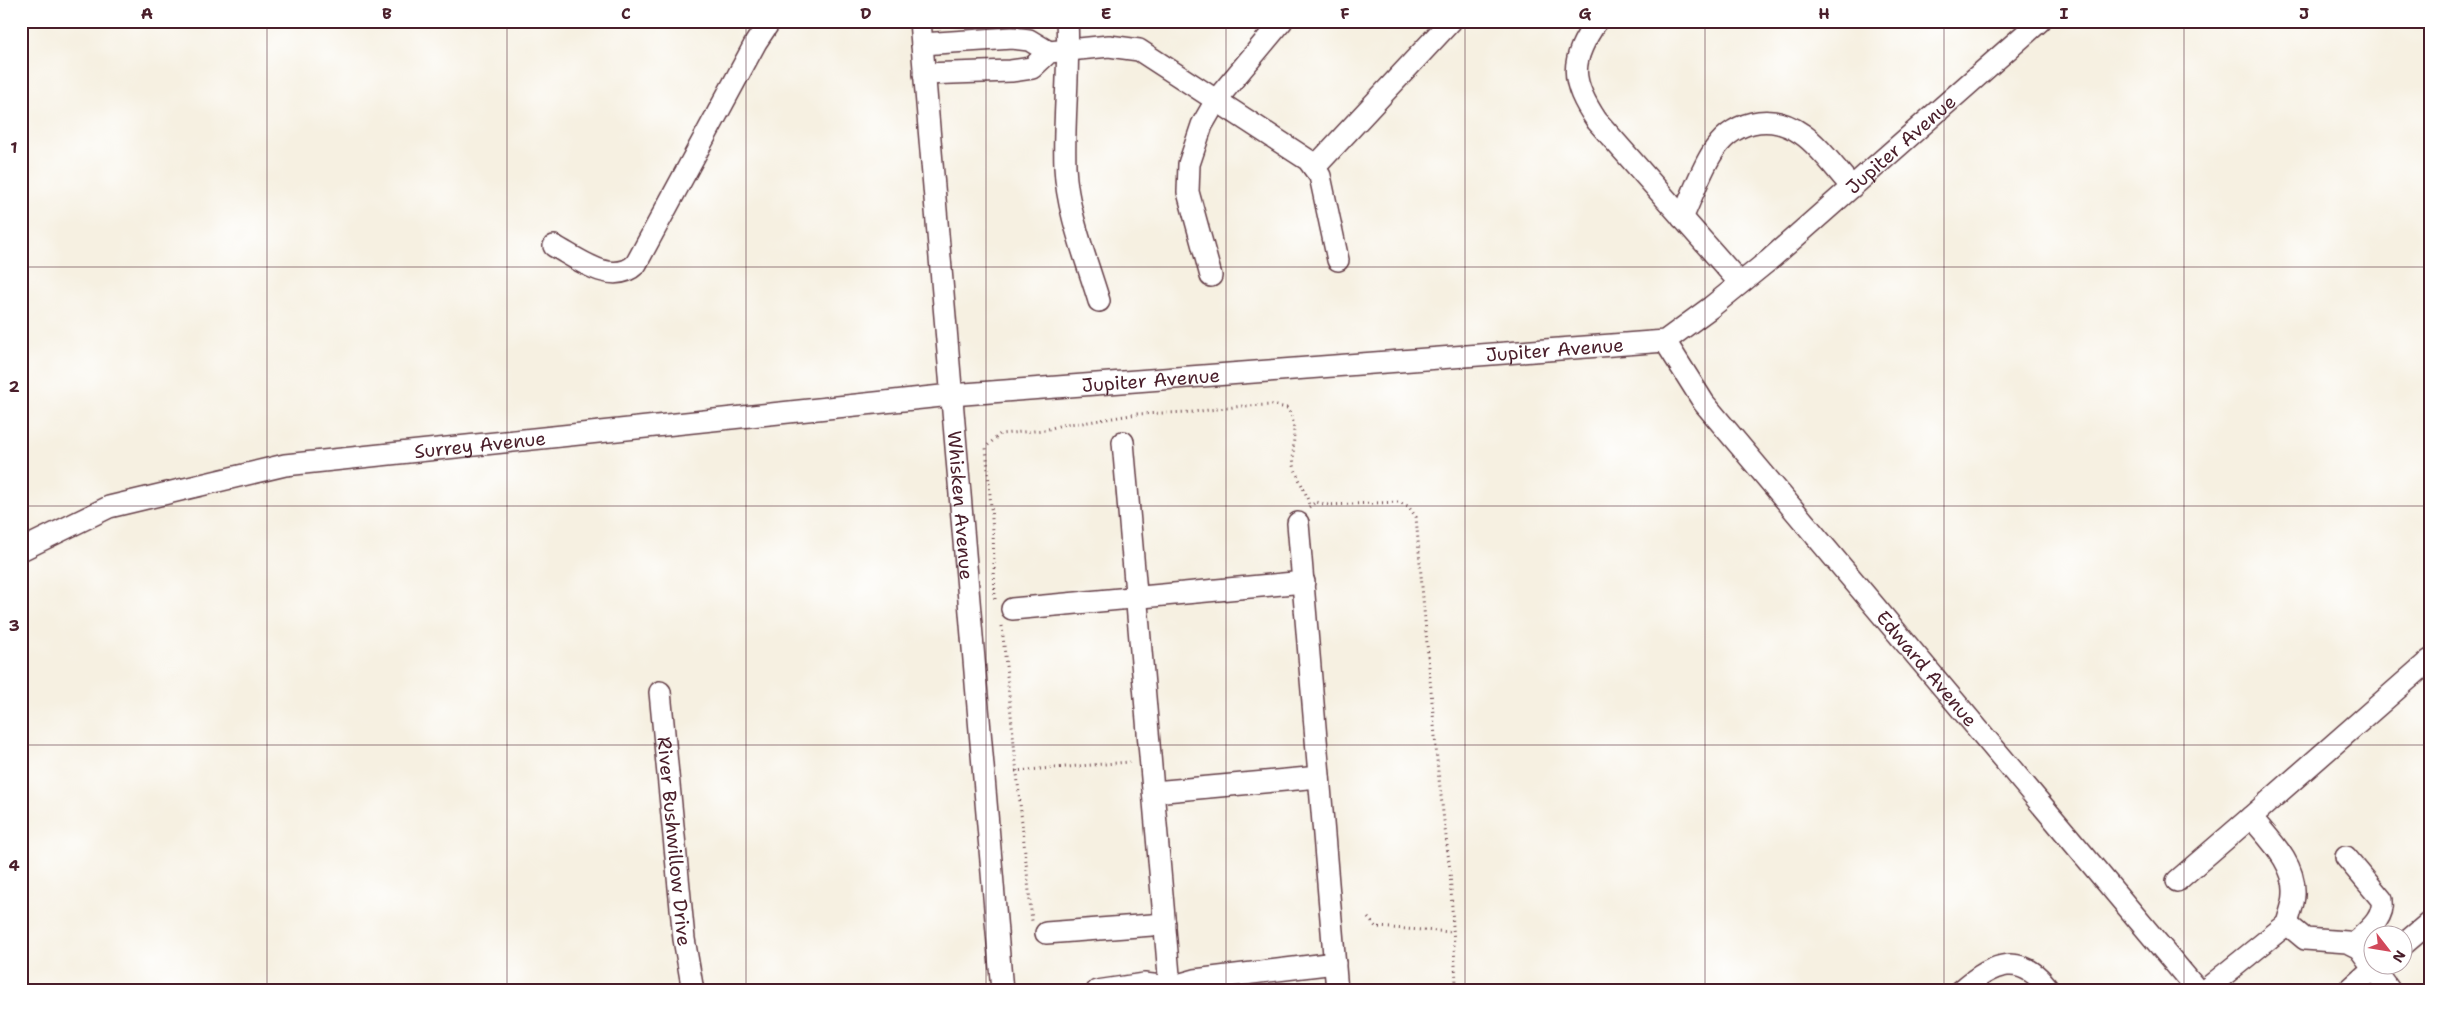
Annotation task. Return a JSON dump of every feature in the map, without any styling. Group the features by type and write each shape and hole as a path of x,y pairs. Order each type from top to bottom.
{"street":[{"name":"Whisken Avenue","path":"920,21 1002,991"},
{"path":"1067,21 1059,51 1065,167 1069,198 1099,301"},
{"path":"1211,276 1188,192 1188,164 1202,126 1217,99 1282,21"},
{"path":"1314,168 1451,21"},
{"path":"1597,21 1587,36 1576,62 1576,80 1582,99 1597,120 1740,283"},
{"name":"Jupiter Avenue","path":"951,395 1665,342 1740,283 2040,21"},
{"path":"554,246 603,272 618,274 629,270 636,264 768,22"},
{"path":"922,44 1012,38 1030,40 1059,51"},
{"path":"978,40 978,72"},
{"path":"924,74 1011,71 1032,68 1059,51 1108,46 1139,50 1308,160 1320,176 1327,201 1338,260"},
{"path":"1682,218 1711,154 1726,137 1744,125 1762,120 1784,123 1804,135 1852,187"},
{"name":"Edward Avenue","path":"1665,342 1704,403 2198,991"},
{"name":"Surrey Avenue","path":"21,550 109,507 285,465 951,395"},
{"path":"1123,442 1135,597 1166,924 1167,989"},
{"path":"1304,515 1304,582 1338,991"},
{"path":"1002,610 1304,582"},
{"path":"2177,881 2430,660"},
{"name":"River Bushwillow Drive","path":"660,692 684,939 693,991"},
{"path":"1154,792 1319,777"},
{"path":"2204,991 2286,924 2294,895 2293,877 2287,862 2252,817"},
{"path":"2346,857 2382,900 2383,907 2377,919 2353,944"},
{"path":"2414,936 2430,922"},
{"path":"1046,932 1166,924"},
{"path":"2286,924 2305,940 2353,944 2364,953"},
{"path":"1097,991 1144,984 1167,989 1195,980 1335,963"},
{"path":"1961,991 1987,972 2008,964 2025,968 2039,975 2050,991"},
{"path":"2348,991 2367,974"},
{"path":"2380,974 2390,991"}],"path":[{"path":"1046,932 1034,928 1030,916 986,447 1000,434 1045,430 1066,424 1137,414 1192,412 1243,406 1272,405 1287,408 1292,415 1294,466 1308,498 1304,515"},
{"path":"1304,515 1316,502 1329,504 1398,502 1408,506 1416,516 1438,771 1450,870 1456,983 1459,991"},
{"path":"1015,771 1151,761"},
{"path":"1368,918 1376,927 1453,932"}]}
